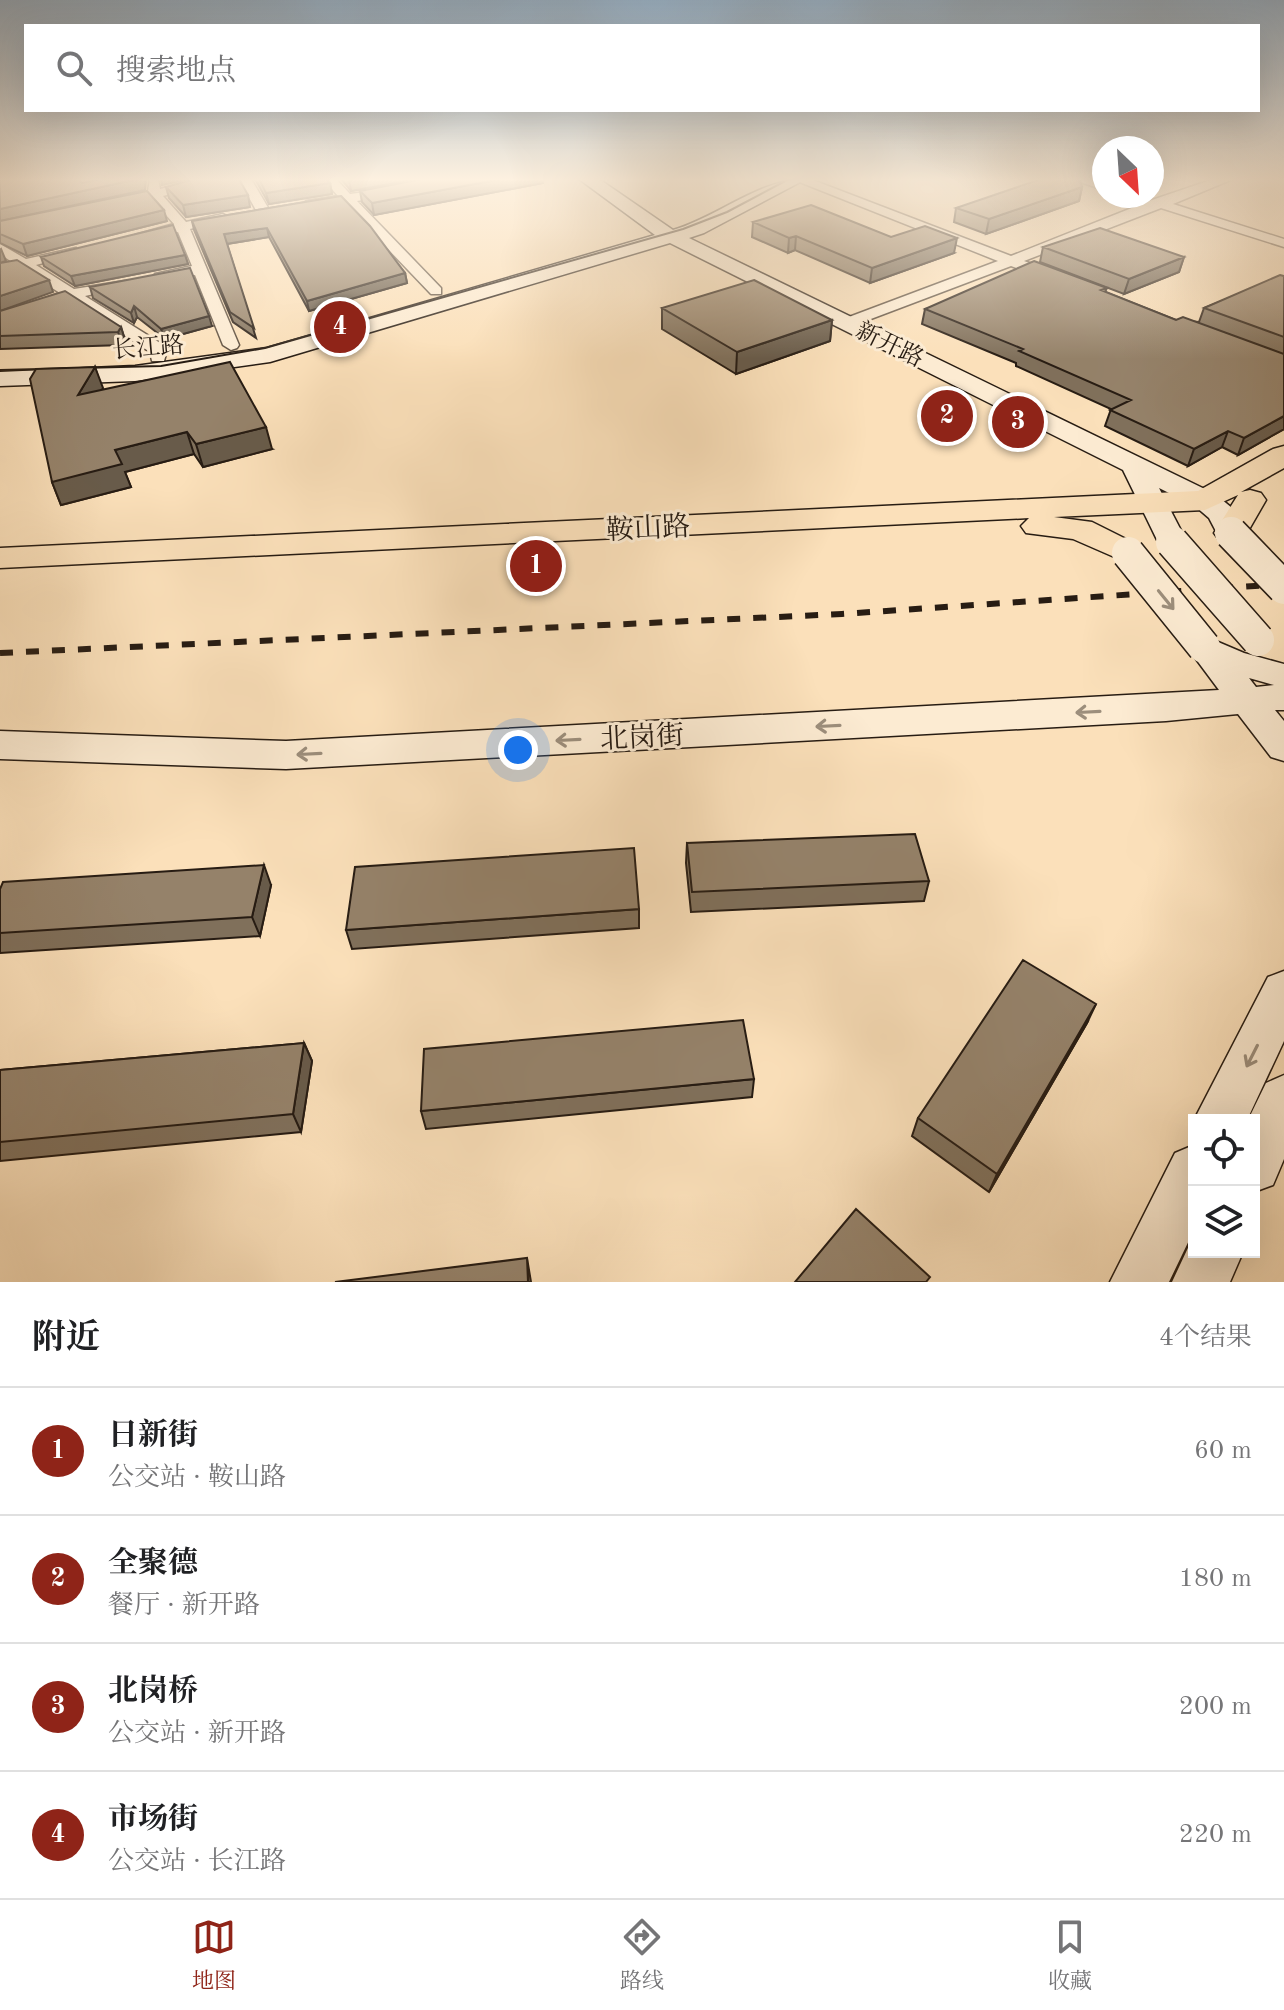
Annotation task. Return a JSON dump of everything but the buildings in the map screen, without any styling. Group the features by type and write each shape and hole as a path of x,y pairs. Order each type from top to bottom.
{"main road":[{"name":"长江路","path":"0,361 158,357 231,345 642,239"},
{"name":"长江路","path":"0,379 134,376 270,355 646,239"},
{"name":"新开路","path":"677,239 1227,512 1284,588"},
{"name":"鞍山路","path":"1227,512 1284,455"},
{"path":"1117,456 1139,473 1160,521 1275,658"},
{"name":"鞍山路","path":"0,558 1160,521 1227,512 1284,480"},
{"path":"1053,525 1160,521"},
{"path":"1160,521 1138,534 1128,553 1284,747"},
{"name":"鞍山路","path":"0,575 1053,525 1080,529 1128,553"},
{"path":"1204,647 1232,662 1275,658"},
{"path":"1166,708 1190,692 1205,674 1204,647"},
{"name":"北岗街","path":"0,745 286,755 1166,708 1284,697"},
{"path":"1223,1114 1284,992"},
{"path":"1260,1153 1284,1100"},
{"path":"1139,1282 1188,1184"},
{"path":"1201,1282 1212,1258"}],"street":[{"path":"188,239 231,345"},
{"path":"386,239 436,291"},
{"path":"954,239 1069,283"},
{"path":"847,323 1070,239"},
{"path":"0,248 159,350 158,357"},
{"path":"0,270 82,249"},
{"path":"0,319 72,294 201,269"}],"tram line":[{"path":"0,370 161,366 265,348 648,239"}],"railway":[{"path":"0,653 842,614 1284,584"}],"place":[{"name":"市场街","path":"340,327"},
{"name":"全聚德","path":"947,416"},
{"name":"北岗桥","path":"1018,422"},
{"name":"日新街","path":"536,566"}]}
